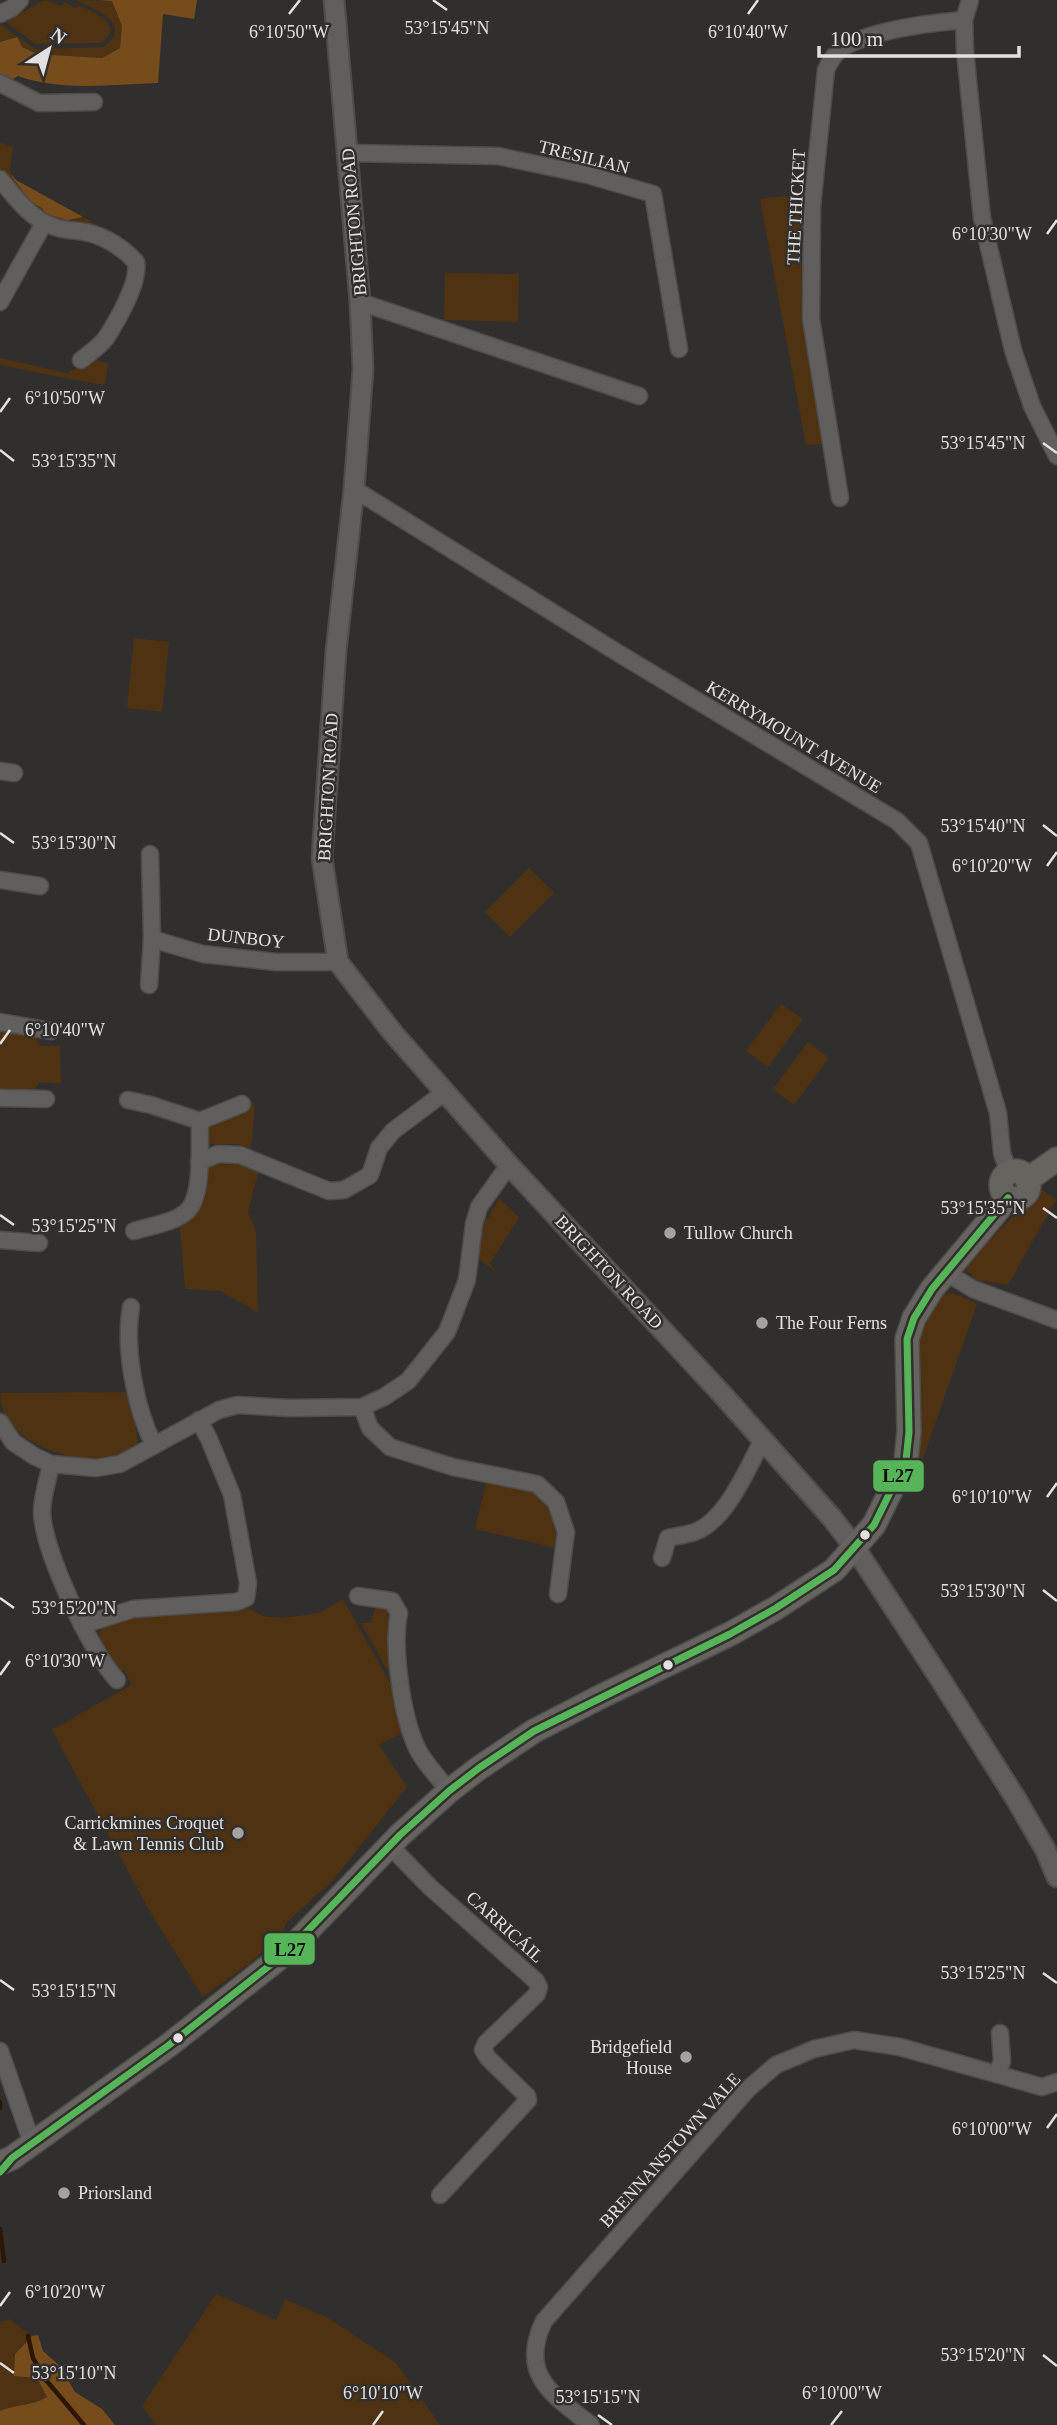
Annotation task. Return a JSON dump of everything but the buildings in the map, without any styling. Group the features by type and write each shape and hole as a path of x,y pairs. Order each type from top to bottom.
{"main road":[{"path":"4,2164 169,2045 297,1942 390,1846 449,1791 534,1731 730,1634 834,1570 874,1525 906,1460 909,1432 907,1339 914,1318 946,1272 1008,1198 1018,1199 1026,1194 1029,1185 1018,1176 1057,1159"}],"street":[{"path":"0,14 20,0"},
{"name":"BRIGHTON ROAD","path":"334,0 360,302 363,369 354,489 336,651 322,858 338,962 393,1033 444,1092 721,1393 832,1518 855,1548 1016,1799 1045,1849 1057,1878"},
{"path":"970,0 964,20 982,218 1013,350 1032,406 1057,456"},
{"name":"THE THICKET","path":"840,498 811,319 812,206 826,70 832,57 842,48 857,42 907,27 964,20"},
{"path":"0,83 39,103 94,102"},
{"name":"TRESILIAN","path":"348,153 498,156 588,175 653,194 679,349"},
{"path":"0,179 22,206 44,223 67,231 96,235 109,241 136,262 132,289 105,338 81,360"},
{"path":"0,302 44,223"},
{"path":"360,302 639,396"},
{"name":"KERRYMOUNT AVENUE","path":"354,489 618,653 897,821 919,843 998,1113 1002,1153 1018,1176"},
{"path":"149,854 159,881 149,985"},
{"path":"0,880 40,886"},
{"name":"DUNBOY","path":"152,939 203,954 276,962 338,962"},
{"path":"0,1022 51,1031"},
{"path":"199,1162 218,1154 240,1155 328,1191 344,1190 370,1175 379,1148 393,1131 444,1092"},
{"path":"0,1098 46,1099"},
{"path":"128,1100 200,1121 242,1104"},
{"path":"134,1231 164,1223 187,1212 196,1198 200,1121"},
{"path":"0,1422 13,1442 34,1456 51,1464 96,1468 120,1464 219,1409 237,1405 289,1408 362,1407 408,1381 447,1332 467,1280 474,1224 479,1208 509,1165"},
{"path":"0,1240 39,1243"},
{"path":"946,1272 973,1289 1057,1320"},
{"path":"131,1307 129,1328 135,1394 144,1425 154,1445"},
{"path":"362,1407 370,1428 390,1447 453,1468 537,1484 556,1502 566,1532 558,1594"},
{"path":"82,1625 133,1609 236,1602 246,1598 248,1583 232,1494 198,1420"},
{"path":"662,1559 668,1538 696,1532 715,1519 741,1481 762,1441"},
{"path":"51,1464 42,1513 44,1526 82,1625 98,1656 117,1681"},
{"path":"358,1597 392,1601 399,1613 395,1631 408,1720 419,1752 449,1791"},
{"name":"CARRICÁIL","path":"390,1846 430,1886 536,1981 539,1987 537,1994 486,2043 483,2050 528,2100 440,2196"},
{"path":"998,2074 1002,2060 1000,2033"},
{"name":"BRENNANSTOWN VALE","path":"591,2425 551,2393 539,2376 534,2355 544,2321 757,2081 776,2065 814,2049 855,2040 901,2047 1042,2087 1057,2082"},
{"path":"0,2051 32,2143"}],"shaded area":[{"path":"44,0 62,6 64,2 76,8 78,5 99,15 109,24 111,30 108,36 101,43 36,44 6,22"},
{"path":"76,0 112,1 122,26 120,48 102,58 37,54 22,47 16,37 0,42 0,24 35,49 104,47 112,38 114,24 101,12"},
{"path":"97,0 197,0 194,19 163,14 158,83 70,86 18,76 9,81 0,77 0,42 17,37 22,47 37,54 102,58 120,48 122,26 112,1"},
{"path":"0,142 13,147 10,173 15,180 105,229 104,232 46,217 0,173"},
{"path":"10,173 16,180 83,217 67,220 46,214 42,208 27,200"},
{"path":"808,193 823,444 806,445 760,199"},
{"path":"445,273 519,274 518,322 444,320"},
{"path":"98,352 97,361 108,363 105,385 0,365 0,358 67,373"},
{"path":"134,638 169,642 162,712 127,708"},
{"path":"529,868 554,893 510,937 485,912"},
{"path":"781,1004 803,1019 768,1067 746,1051"},
{"path":"0,1028 34,1034 40,1046 60,1046 61,1084 40,1082 31,1093 0,1091"},
{"path":"808,1042 829,1058 794,1105 773,1089"},
{"path":"252,1101 255,1108 251,1148 235,1144 207,1144 196,1128 242,1114"},
{"path":"221,1157 259,1169 248,1212 256,1231 258,1312 220,1291 185,1289 179,1219 196,1174"},
{"path":"1040,1188 1056,1200 1008,1285 976,1280 964,1267"},
{"path":"499,1198 519,1218 490,1263 495,1271 477,1258 482,1220 488,1218"},
{"path":"953,1293 977,1304 913,1487 903,1478 914,1330 930,1297"},
{"path":"130,1392 138,1442 131,1450 104,1458 65,1455 27,1438 13,1426 4,1411 0,1393"},
{"path":"487,1478 519,1485 541,1495 553,1514 556,1548 475,1529"},
{"name":"Carrickmines Croquet & Lawn Tennis Club","path":"343,1599 390,1683 405,1732 379,1745 407,1787 334,1879 285,1924 285,1932 250,1963 203,1997 149,1910 52,1730 131,1685 125,1671 115,1668 98,1640 101,1628 108,1622 135,1614 248,1608 263,1616 281,1618 320,1613"},
{"path":"378,1606 390,1608 396,1686 361,1623 371,1623"},
{"path":"216,2294 276,2320 285,2299 328,2318 396,2363 440,2425 156,2425 142,2406"},
{"path":"9,2319 32,2336 15,2353 37,2378 47,2397 0,2411 0,2322"},
{"path":"38,2335 43,2351 60,2366 75,2392 102,2409 115,2425 0,2425 0,2411 47,2397 37,2378 14,2376 15,2354 32,2336"}],"waterway":[{"path":"0,2102 0,2108"},
{"path":"0,2229 4,2261"},
{"path":"28,2336 33,2358 46,2380 84,2425"}],"transit line":[{"name":"L27","path":"0,2172 12,2158 169,2045 288,1951 400,1835 479,1768 534,1731 730,1634 834,1570 874,1525 906,1460 909,1432 907,1339 914,1318 932,1289 1008,1198"}],"place":[{"name":"Tullow Church","path":"670,1233"},
{"name":"The Four Ferns","path":"762,1323"},
{"name":"Carrickmines Croquet & Lawn Tennis Club","path":"238,1833"},
{"name":"Bridgefield House","path":"686,2057"},
{"name":"Priorsland","path":"64,2193"}]}
